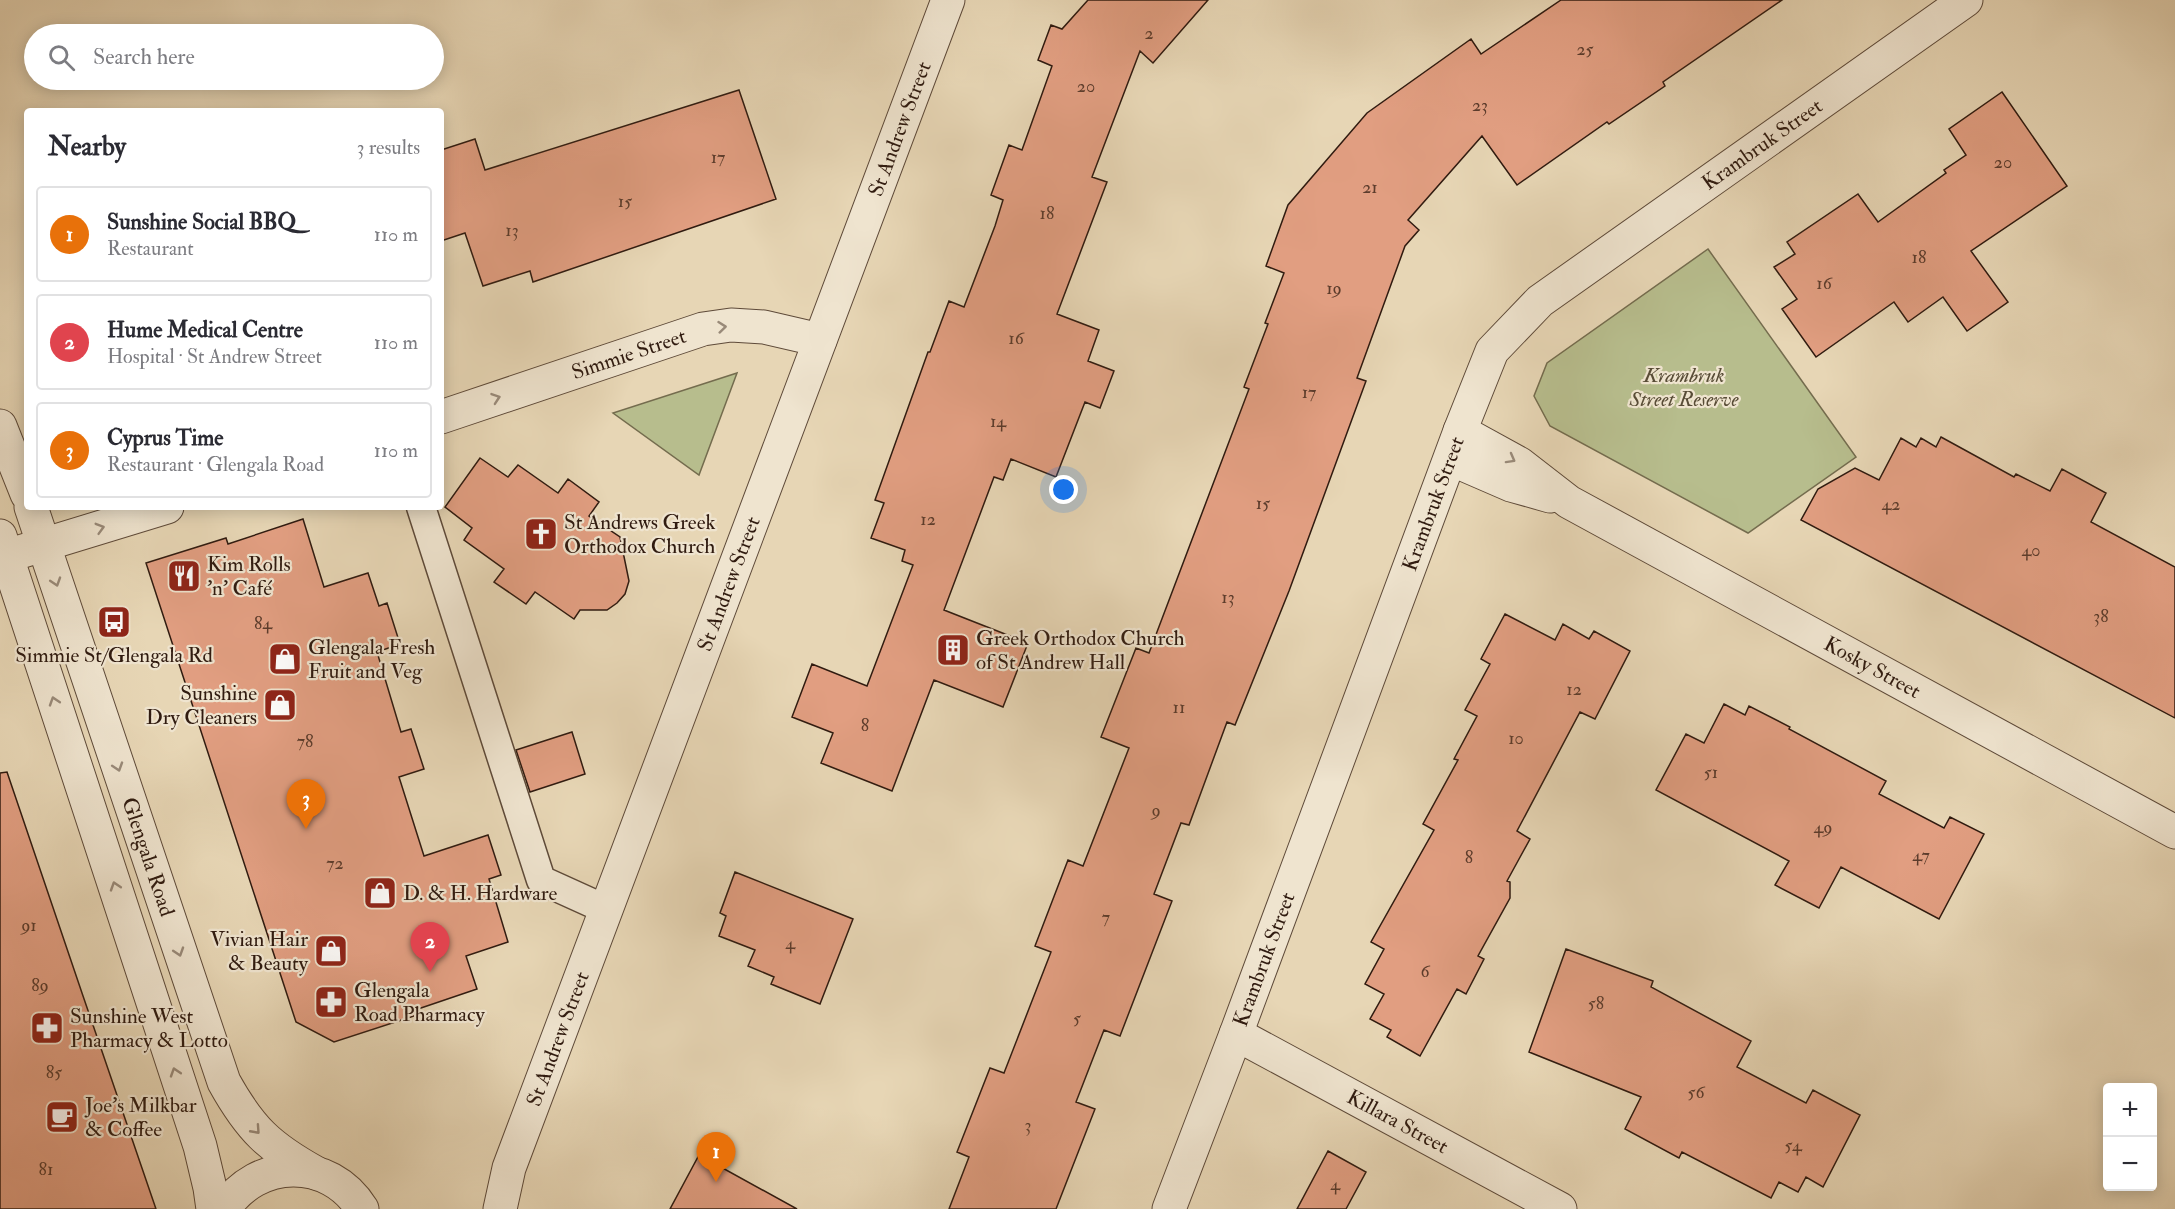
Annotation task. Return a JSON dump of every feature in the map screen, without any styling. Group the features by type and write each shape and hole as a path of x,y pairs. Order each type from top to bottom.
{"street":[{"name":"St Andrew Street","path":"500,1209 509,1168 948,0"},
{"name":"Krambruk Street","path":"1169,1209 1492,351 1540,301 1966,0"},
{"name":"Simmie Street","path":"444,416 703,329 730,326 764,327 820,340"},
{"path":"0,426 24,486"},
{"name":"Kosky Street","path":"1456,445 1511,485 1569,502 2175,832"},
{"name":"Glengala Road","path":"32,510 224,1082 240,1110 265,1140 290,1159 341,1186 359,1204"},
{"path":"2,550 44,544 157,510"},
{"name":"Glengala Road","path":"2,550 200,1146 213,1209"},
{"name":"Killara Street","path":"1236,1034 1560,1209"},
{"name":"St Andrew Street","path":"478,1209 509,1168"},
{"path":"224,1209 245,1185 258,1178 286,1170 316,1173"}],"lane":[{"path":"422,510 541,880 605,909"}],"green space":[{"name":"Krambruk Street Reserve","path":"1708,249 1856,457 1748,533 1550,426 1534,396 1547,363"},
{"path":"737,373 699,475 613,413"}],"building":[{"path":"1088,0 1208,0 1153,63 1140,51 1092,177 1107,182 1057,314 1099,330 1088,361 1114,371 1100,408 1085,402 1056,477 1011,459 1003,480 994,477 944,610 1028,643 1003,707 934,680 892,791 821,763 833,733 792,717 812,664 867,686 913,565 902,561 905,550 871,538 884,503 875,500 928,352 930,352 949,301 964,307 995,226 1003,200 991,195 1009,145 1022,150 1052,66 1038,60 1051,25 1062,29"},
{"path":"1561,0 1782,0 1663,82 1665,86 1609,124 1607,122 1517,185 1482,136 1408,220 1419,230 1405,246 1357,378 1366,381 1289,591 1235,725 1227,722 1189,825 1181,823 1154,894 1172,901 1120,1036 1104,1030 1076,1102 1095,1109 1056,1209 949,1209 969,1157 957,1152 990,1068 1004,1073 1051,952 1035,946 1068,860 1083,866 1129,748 1101,737 1136,648 1149,653 1249,389 1244,387 1284,273 1266,266 1288,205 1367,113 1471,39 1481,54"},
{"path":"739,90 776,199 533,282 530,271 483,286 465,233 444,240 444,149 475,139 485,170"},
{"path":"2002,92 2067,186 1971,251 2008,302 1967,331 1943,297 1908,322 1894,302 1816,357 1782,309 1797,299 1774,267 1795,254 1787,242 1858,194 1878,222 1946,173 1944,170 1966,155 1949,129"},
{"path":"1941,437 2014,477 2016,474 2050,491 2062,469 2106,493 2091,522 2175,567 2175,718 1801,520 1818,489 1855,468 1879,480 1901,438 1916,447 1921,438 1936,447"},
{"name":"St Andrews Greek Orthodox Church","path":"480,458 508,477 518,465 558,493 568,479 599,502 589,516 620,537 629,581 625,594 617,603 607,610 580,610 574,619 535,592 526,604 494,582 504,569 464,540 472,528 445,507"},
{"path":"303,519 324,587 368,573 379,606 387,603 400,644 377,652 401,732 411,729 424,769 399,777 424,856 488,835 501,875 489,879 508,942 466,956 477,989 418,1009 420,1014 334,1042 296,1022 146,563 226,538 228,544"},
{"path":"1505,614 1555,640 1563,624 1589,639 1594,631 1630,651 1595,719 1580,712 1517,831 1530,839 1507,881 1510,882 1510,898 1478,956 1484,959 1466,994 1457,989 1420,1056 1387,1037 1391,1030 1370,1019 1384,994 1365,984 1384,949 1371,942 1434,830 1423,824 1458,760 1454,759 1477,716 1465,710 1490,664 1481,659"},
{"path":"1724,704 1745,715 1749,706 1886,781 1879,794 1944,828 1950,817 1984,834 1939,919 1841,867 1819,908 1775,885 1789,861 1656,790 1686,734 1704,743"},
{"path":"572,732 585,774 530,792 516,750"},
{"path":"7,772 156,1209 0,1209 0,773"},
{"path":"735,872 853,919 820,1004 771,984 774,977 748,966 755,950 719,936 726,916 720,913"},
{"path":"1566,949 1653,981 1651,987 1751,1041 1737,1067 1806,1103 1813,1090 1860,1115 1823,1187 1806,1177 1798,1192 1779,1182 1771,1198 1682,1152 1679,1158 1625,1129 1641,1097 1529,1052"},
{"path":"1328,1151 1366,1172 1346,1209 1297,1209"},
{"path":"699,1155 797,1209 670,1209"}],"place":[{"name":"St Andrews Greek Orthodox Church","path":"541,534"},
{"name":"Kim Rolls 'n' Café","path":"184,576"},
{"name":"Simmie St/Glengala Rd","path":"114,622"},
{"name":"Greek Orthodox Church of St Andrew Hall","path":"953,650"},
{"name":"Glengala Fresh Fruit and Veg","path":"285,659"},
{"name":"Sunshine Dry Cleaners","path":"280,705"},
{"name":"Cyprus Time","path":"306,829"},
{"name":"D. & H. Hardware","path":"380,893"},
{"name":"Vivian Hair & Beauty","path":"331,951"},
{"name":"Hume Medical Centre","path":"430,972"},
{"name":"Glengala Road Pharmacy","path":"331,1002"},
{"name":"Sunshine West Pharmacy & Lotto","path":"47,1028"},
{"name":"Joe's Milkbar & Coffee","path":"62,1117"},
{"name":"Sunshine Social BBQ","path":"716,1182"}]}
